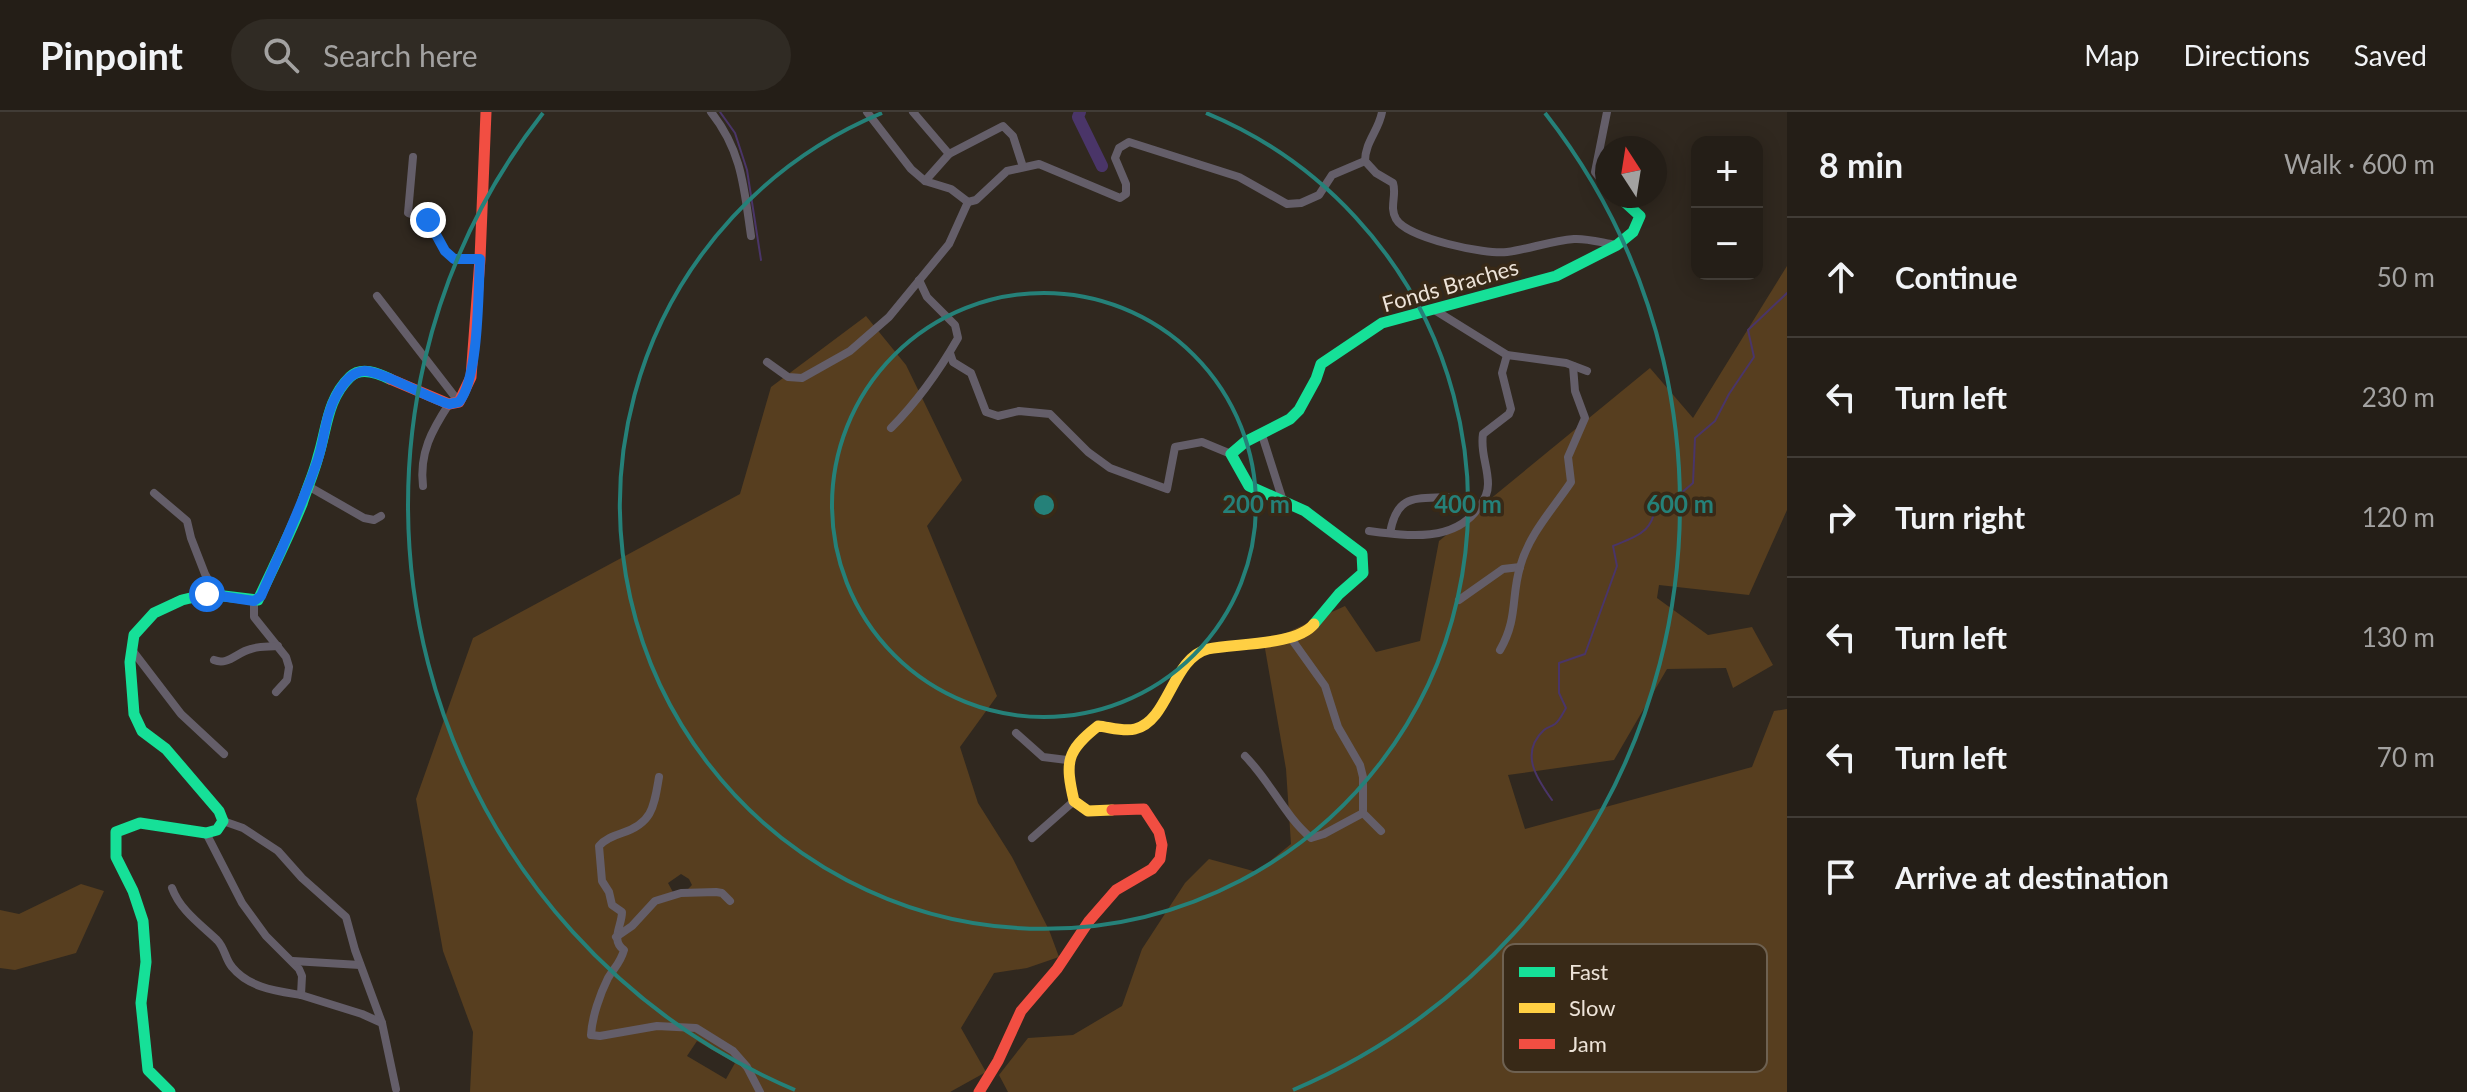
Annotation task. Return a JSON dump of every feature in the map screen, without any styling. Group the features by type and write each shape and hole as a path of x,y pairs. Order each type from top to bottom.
{"street":[{"path":"423,486 422,462 429,437 454,403 463,397 471,377 486,112"},
{"path":"711,112 729,137 741,172 751,236"},
{"path":"867,112 911,169 925,181 951,189 968,202"},
{"path":"913,112 949,154"},
{"path":"1382,112 1365,150 1365,161 1376,173 1393,183 1392,206 1398,222 1409,229 1439,241 1503,253 1577,238 1617,245"},
{"path":"1602,136 1607,112"},
{"path":"925,181 949,154 1003,126 1013,136 1023,167"},
{"path":"968,202 976,200 1007,171 1039,164 1120,198 1126,194 1126,184 1115,158 1119,148 1129,142 1239,177 1287,204 1301,203 1319,195 1332,175 1365,161"},
{"path":"413,157 408,213 428,220 445,251 454,259 480,259"},
{"path":"767,362 788,377 802,378 850,351 889,317 949,244 968,202"},
{"name":"Fonds Braches","path":"1231,454 1245,442 1290,419 1299,410 1321,364 1382,323 1556,276 1617,245 1633,232 1640,216 1631,208"},
{"path":"891,428 910,409 958,338 955,325 927,297 919,280"},
{"path":"377,296 454,403"},
{"path":"1432,309 1507,355 1587,371"},
{"path":"950,353 953,362 971,373 986,412 998,416 1019,411 1050,414 1088,452 1124,474 1167,489 1175,447 1202,442 1231,454 1249,486 1305,511 1362,554 1363,573 1339,594 1309,630 1290,637 1204,650 1189,660 1148,724 1132,730 1098,726 1071,750 1067,760 1074,801 1088,811 1144,809 1158,829 1160,859 1146,873 1120,886 1086,922 1057,968 1030,997 979,1092"},
{"path":"1369,531 1419,536 1443,532 1470,521 1489,486 1481,446 1483,434 1511,409 1502,373 1507,355"},
{"path":"1500,650 1507,639 1515,609 1520,567 1536,532 1571,482 1568,457 1585,418 1575,391 1573,366"},
{"path":"170,1092 148,1070 141,1003 146,962 143,921 133,891 116,857 116,832 140,823 214,833 223,821 219,811 166,749 142,731 134,714 130,662 134,635 154,613 182,600 207,594 254,601 261,596 308,486 319,455 327,415 351,375 361,371 375,372 454,403"},
{"path":"1262,435 1283,501"},
{"path":"308,486 364,518 374,520 381,516"},
{"path":"154,493 187,521 205,574 217,596"},
{"path":"1390,533 1395,510 1402,504 1416,499 1448,497"},
{"path":"1459,600 1503,569 1520,567"},
{"path":"254,601 254,617 286,657 290,675 276,692"},
{"path":"1290,637 1325,686 1338,727 1360,765 1363,813 1381,831"},
{"path":"214,660 225,662 252,648 278,646"},
{"path":"131,649 181,714 224,754"},
{"path":"1016,733 1043,757 1067,760"},
{"path":"1245,756 1258,770 1279,804 1311,838 1363,813"},
{"path":"659,777 654,807 646,821 599,846 602,881 612,905 622,912 616,938 618,946 624,950 595,1013 591,1035 657,1026 696,1028 733,1051 747,1067 760,1092"},
{"path":"1032,838 1074,801"},
{"path":"223,821 243,828 278,851 302,878 342,912 350,927 360,965 382,1023 396,1089"},
{"path":"206,833 242,903 266,936 293,961 302,976 301,995"},
{"path":"172,888 179,903 222,946 227,960 239,974 276,992 301,995 382,1023"},
{"path":"616,938 655,901 681,893 716,892 722,893 730,901"},
{"path":"293,961 360,965"}],"shaded area":[{"path":"1787,266 1787,510 1749,595 1659,585 1657,598 1708,635 1752,627 1773,665 1733,688 1726,668 1667,669 1614,760 1508,775 1525,829 1752,767 1774,711 1787,709 1787,1092 1008,1092 999,1075 1028,1038 1073,1035 1122,1006 1142,949 1185,883 1209,859 1257,872 1291,844 1286,769 1264,643 1345,606 1376,652 1420,641 1439,541 1650,368 1693,418"},
{"path":"866,316 906,365 962,480 927,526 997,696 960,747 978,803 1012,857 1049,930 1059,957 1027,968 994,973 961,1028 986,1072 950,1092 470,1092 473,1032 443,951 416,799 473,638 740,494 771,387","holes":["681,874 692,885 682,895 674,894 668,883","697,1041 735,1063 726,1079 687,1056"]},
{"path":"81,884 104,891 76,953 15,970 0,968 0,910 19,914"}],"waterway":[{"path":"720,112 735,133 747,170 761,260"},
{"path":"1080,112 1078,117 1102,166"},
{"path":"1552,800 1536,775 1533,748 1545,729 1554,725 1566,708 1559,693 1559,663 1585,654 1617,566 1613,546 1631,539 1649,525 1656,499 1680,494 1693,483 1695,438 1715,421 1754,357 1748,330 1787,293"}],"traffic: fast":[{"path":"1314,624 1339,594 1363,573 1362,554 1305,511 1249,486 1231,454 1245,442 1290,419 1299,410 1321,364 1382,323 1556,276 1617,245 1633,232 1640,216 1631,208"},
{"path":"170,1092 148,1070 141,1003 146,962 143,921 133,891 116,857 116,832 140,823 206,833 217,830 223,821 219,811 166,749 142,731 134,714 130,662 134,635 154,613 182,600 207,594 258,600 302,504 329,415 342,386 354,374 364,371 390,379"}],"traffic: slow":[{"path":"1112,810 1088,811 1074,801 1069,767 1074,750 1087,735 1098,726 1131,730 1146,724 1164,703 1186,664 1208,649 1280,640 1305,631 1314,624"}],"traffic: jam":[{"path":"390,379 449,404 459,402 471,377 486,112"},
{"path":"979,1092 998,1061 1021,1011 1057,969 1089,921 1116,890 1152,869 1160,859 1162,845 1159,832 1144,809 1112,810"}],"route":[{"path":"207,594 254,601 261,596 300,508 319,455 327,415 351,375 361,371 375,372 449,404 459,402 463,397 471,377 480,259 454,259 445,251 428,220"}]}
